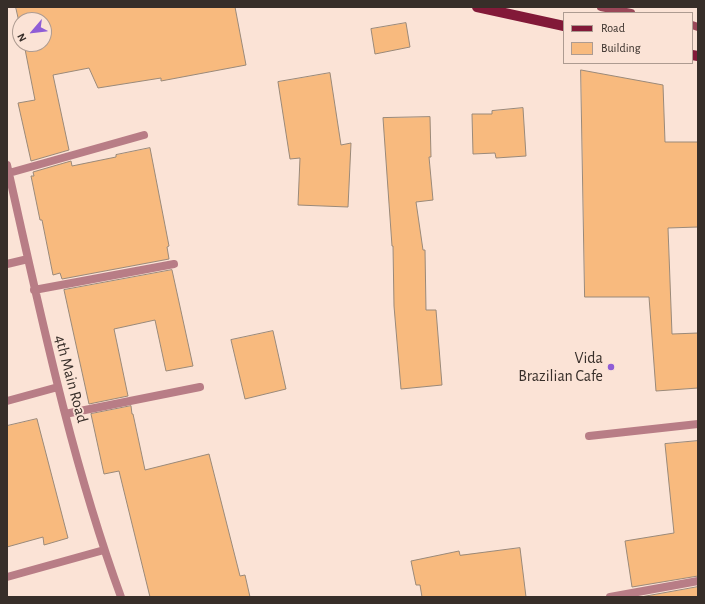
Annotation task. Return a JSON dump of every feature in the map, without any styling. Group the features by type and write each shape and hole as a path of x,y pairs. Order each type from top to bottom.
{"main road":[{"path":"477,7 563,26"},
{"path":"601,7 626,12"}],"street":[{"path":"8,169 144,135"},
{"name":"4th Main Road","path":"8,169 34,290 65,414 104,550 121,597"},
{"path":"7,264 28,258"},
{"path":"34,290 174,264"},
{"path":"7,401 58,387"},
{"path":"65,414 200,387"},
{"path":"589,436 698,424"},
{"path":"7,577 104,550"},
{"path":"610,597 698,581"}],"building":[{"path":"16,7 235,7 246,65 161,81 161,78 98,88 89,68 53,75 69,150 31,161 18,103 35,100 26,52 52,52 52,12 17,12"},
{"path":"406,23 410,47 375,54 371,29"},
{"path":"581,70 663,85 665,142 698,142 698,227 668,228 672,334 698,333 698,388 656,391 649,297 585,297"},
{"path":"330,73 341,145 351,143 348,207 298,205 300,158 290,159 278,82"},
{"path":"523,108 526,156 496,158 495,153 473,154 472,114 492,114 492,111"},
{"path":"430,117 431,157 429,157 433,200 416,202 423,250 425,250 426,310 436,310 442,385 401,389 394,306 393,246 383,118"},
{"path":"150,148 169,246 167,247 169,259 62,279 60,273 53,275 31,176 34,176 33,172 71,161 72,166"},
{"path":"172,270 193,366 166,371 155,320 114,329 128,396 89,404 64,290"},
{"path":"273,331 286,389 245,399 231,340"},
{"path":"131,406 145,470 209,454 240,576 245,575 250,597 150,597 119,471 104,474 91,414"},
{"path":"37,419 68,538 44,545 43,537 7,547 7,426"},
{"path":"698,441 698,576 632,587 625,541 674,533 665,444"},
{"path":"520,548 526,597 422,597 420,585 416,585 411,561 459,551 460,555"},
{"path":"698,587 698,597 641,597"}],"place":[{"name":"Vida Brazilian Cafe","path":"611,367"}]}
